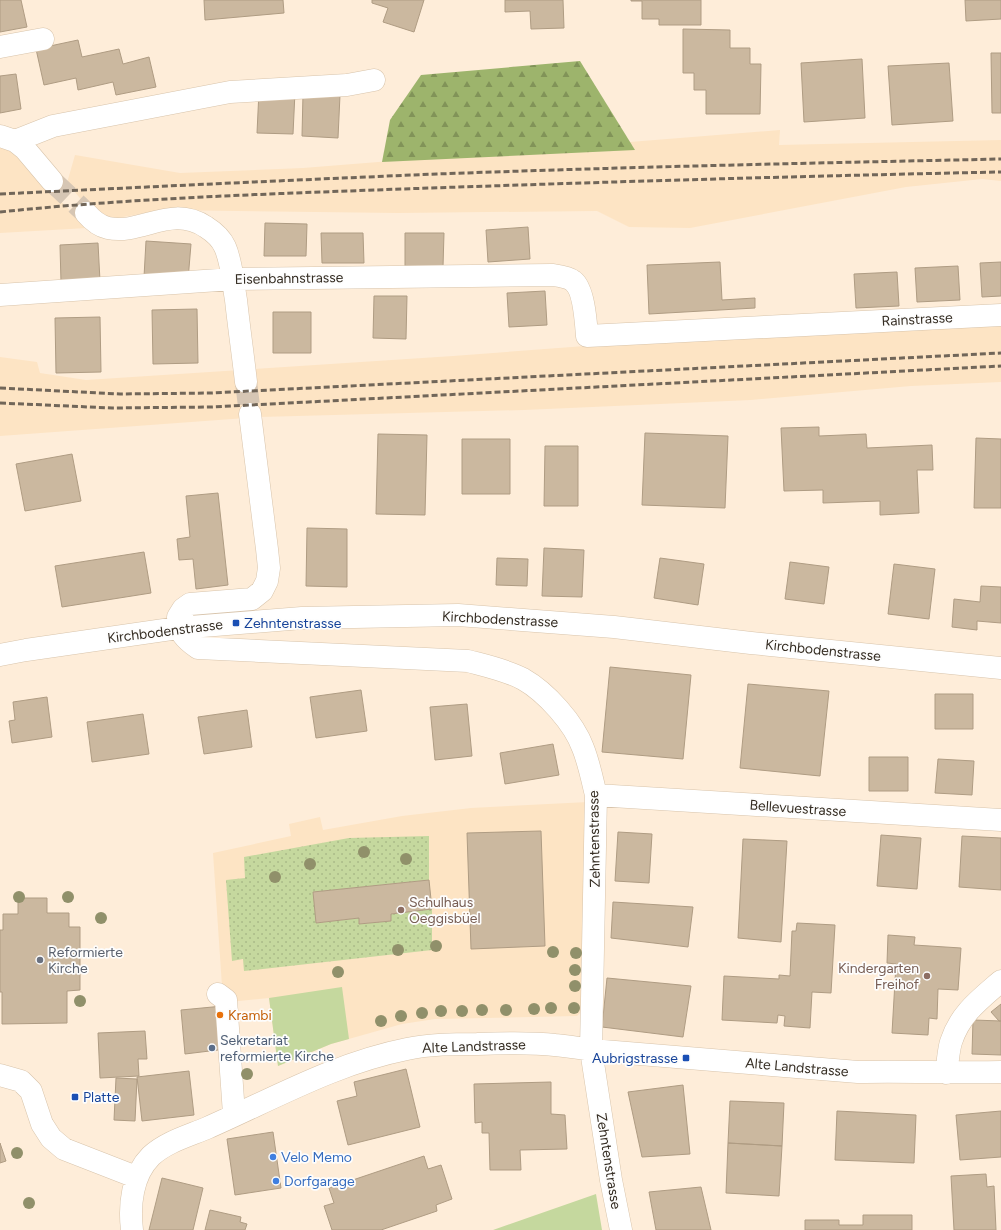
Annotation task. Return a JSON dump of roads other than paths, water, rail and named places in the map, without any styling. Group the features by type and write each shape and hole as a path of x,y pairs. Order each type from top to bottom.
{"street":[{"path":"0,47 43,39"},
{"path":"8,139 53,126 230,92 347,85 374,80"},
{"path":"8,139 25,149 52,181"},
{"path":"86,213 98,224 114,229 171,219 189,219 202,224 212,231 225,248 233,278 246,382"},
{"name":"Eisenbahnstrasse","path":"0,295 233,278 552,275 569,278 576,283 580,289 587,336"},
{"name":"Rainstrasse","path":"587,336 1001,315"},
{"path":"178,628 178,616 183,609 190,604 252,599 262,591 267,581 269,568 250,414"},
{"name":"Kirchbodenstrasse","path":"0,655 178,628 302,618 458,615 614,627 751,643 1001,668"},
{"name":"Zehntenstrasse","path":"178,628 188,641 198,648 468,661 499,669 523,679 544,694 553,703 572,728 582,746 590,768 596,795 591,1050 611,1180 621,1230"},
{"name":"Bellevuestrasse","path":"596,795 1001,820"},
{"path":"946,1073 950,1043 958,1025 970,1007 1001,981"},
{"path":"218,994 226,1000 234,1114"},
{"name":"Alte Landstrasse","path":"136,1177 151,1156 168,1144 322,1076 364,1060 408,1048 451,1044 554,1044 591,1050 858,1072 1001,1072"},
{"path":"0,1075 21,1081 31,1091 42,1124 51,1138 64,1149 136,1177 131,1218 132,1230"}],"tunnel":[{"path":"52,181 86,213"},
{"path":"246,382 250,414"}],"railway":[{"path":"0,194 437,174 719,165 1001,159"},
{"path":"0,212 100,203 301,193 702,179 1001,172"},
{"path":"0,388 120,394 211,393 1001,353"},
{"path":"0,403 112,408 212,407 1001,366"}],"place":[{"name":"Zehntenstrasse","path":"236,623"},
{"name":"Schulhaus Oeggisbüel","path":"401,910"},
{"name":"Reformierte Kirche","path":"40,960"},
{"name":"Kindergarten Freihof","path":"927,976"},
{"name":"Krambi","path":"220,1015"},
{"name":"Sekretariat reformierte Kirche","path":"212,1048"},
{"name":"Aubrigstrasse","path":"686,1058"},
{"name":"Platte","path":"75,1097"},
{"name":"Velo Memo","path":"273,1157"},
{"name":"Dorfgarage","path":"276,1181"}]}
